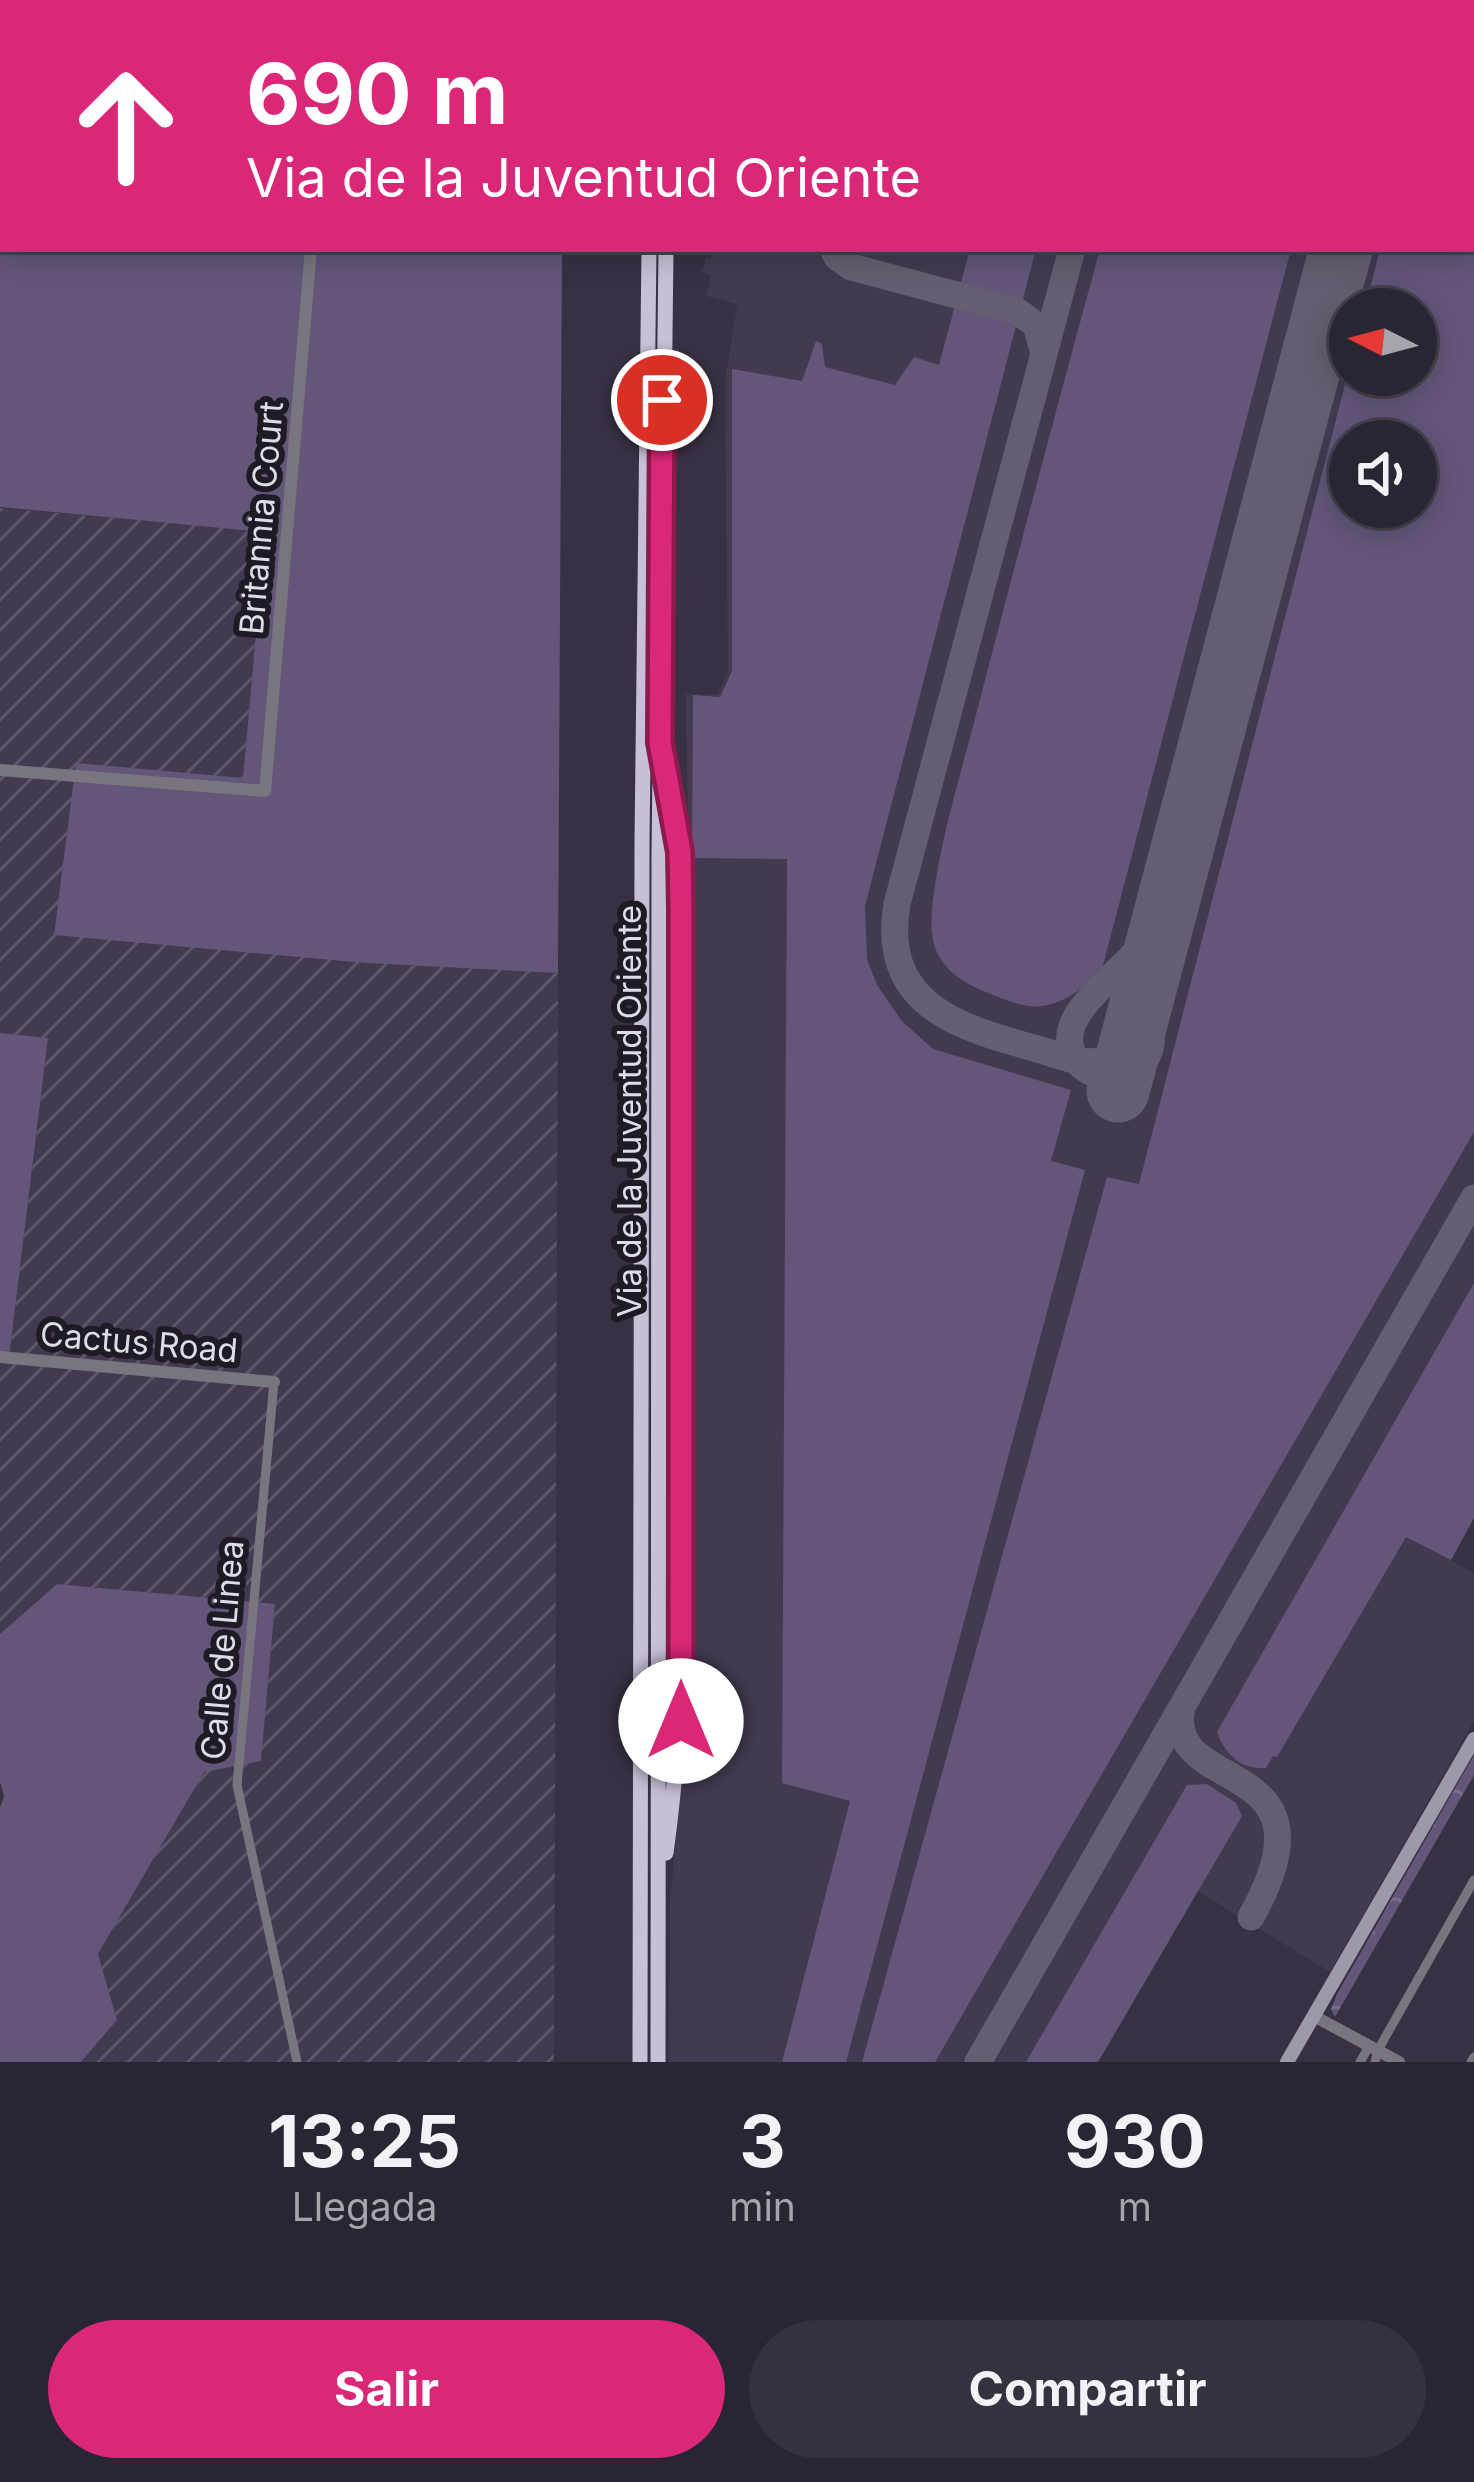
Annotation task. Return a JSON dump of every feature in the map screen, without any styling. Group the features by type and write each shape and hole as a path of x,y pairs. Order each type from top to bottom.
{"highway":[{"name":"Via de la Juventud Oriente","path":"649,252 660,742 658,2062"},
{"name":"Via de la Juventud Oriente","path":"640,2062 655,354 666,252"}],"main road":[{"path":"1287,2062 1474,1739"}],"street":[{"name":"Britannia Court","path":"0,770 265,791 311,252"},
{"name":"Cactus Road","path":"0,1358 274,1382"},
{"name":"Calle de Linea","path":"274,1382 237,1784 297,2062"},
{"path":"1360,2062 1374,2052 1474,1880"},
{"path":"1314,2016 1399,2062"}],"shaded area":[{"path":"712,252 1474,252 1474,1518 1451,1560 1474,1574 1474,1721 1330,1972 1198,1891 1098,2062 669,2062 670,1899 682,1783 691,1051 686,694 718,695 728,671 725,382 737,304 706,296 711,275 702,272 706,257 711,258"},
{"path":"0,508 265,531 243,778 366,963 558,973 554,2062 81,2062 117,2020 98,1954 204,1771 261,1760 275,1605 57,1584 0,1634 0,1359 9,1359 48,1039 0,1033"}],"green space":[{"path":"0,252 562,252 558,973 366,963 54,935 76,763 243,778 265,532 0,507"},
{"path":"969,252 1035,252 865,906 867,959 877,985 902,1021 933,1049 1071,1090 1051,1161 1085,1170 846,2062 782,2062 850,1801 782,1783 787,859 692,858 693,695 720,697 732,671 732,369 802,381 816,341 822,344 825,367 895,385 914,357 939,365"},
{"path":"1099,252 1290,252 1102,969 1063,1000 1041,1006 1015,1003 954,974 937,953 933,896 951,808"},
{"path":"1379,252 1474,252 1474,1132 935,2062 862,2062 1107,1177 1139,1184 1329,447 1329,528 1437,528 1437,420 1336,420 1342,396 1437,396 1437,288 1370,288"},
{"path":"0,1033 48,1038 9,1358 0,1358"},
{"path":"1474,1283 1474,1518 1451,1560 1406,1537 1277,1757 1266,1768 1241,1763 1229,1754 1217,1732"},
{"path":"57,1584 275,1604 261,1761 204,1772 98,1954 117,2020 81,2062 0,2062 0,1808 4,1796 0,1782 0,1634"},
{"path":"1474,1755 1474,1775 1335,2017 1331,2009 1337,1994"},
{"path":"1207,1784 1236,1803 1242,1816 1098,2062 1026,2062 1187,1785"}],"taxiway":[{"path":"834,252 851,267 1017,311 1036,325 1044,353"},
{"path":"1071,252 897,904 895,938 900,966 913,988 930,1006 978,1031 1090,1062 1114,1053 1133,1032"},
{"path":"1146,986 1151,1042 1141,1064 1129,1074 1114,1077 1085,1068 1070,1043 1072,1026 1165,913"},
{"path":"978,2062 1474,1198"},
{"path":"1182,1707 1183,1735 1197,1755 1265,1802 1277,1827 1274,1864 1251,1917"}],"runway":[{"path":"1118,1091 1340,252"}],"route":[{"path":"662,400 660,742 680,852 681,909 681,1721"}]}
